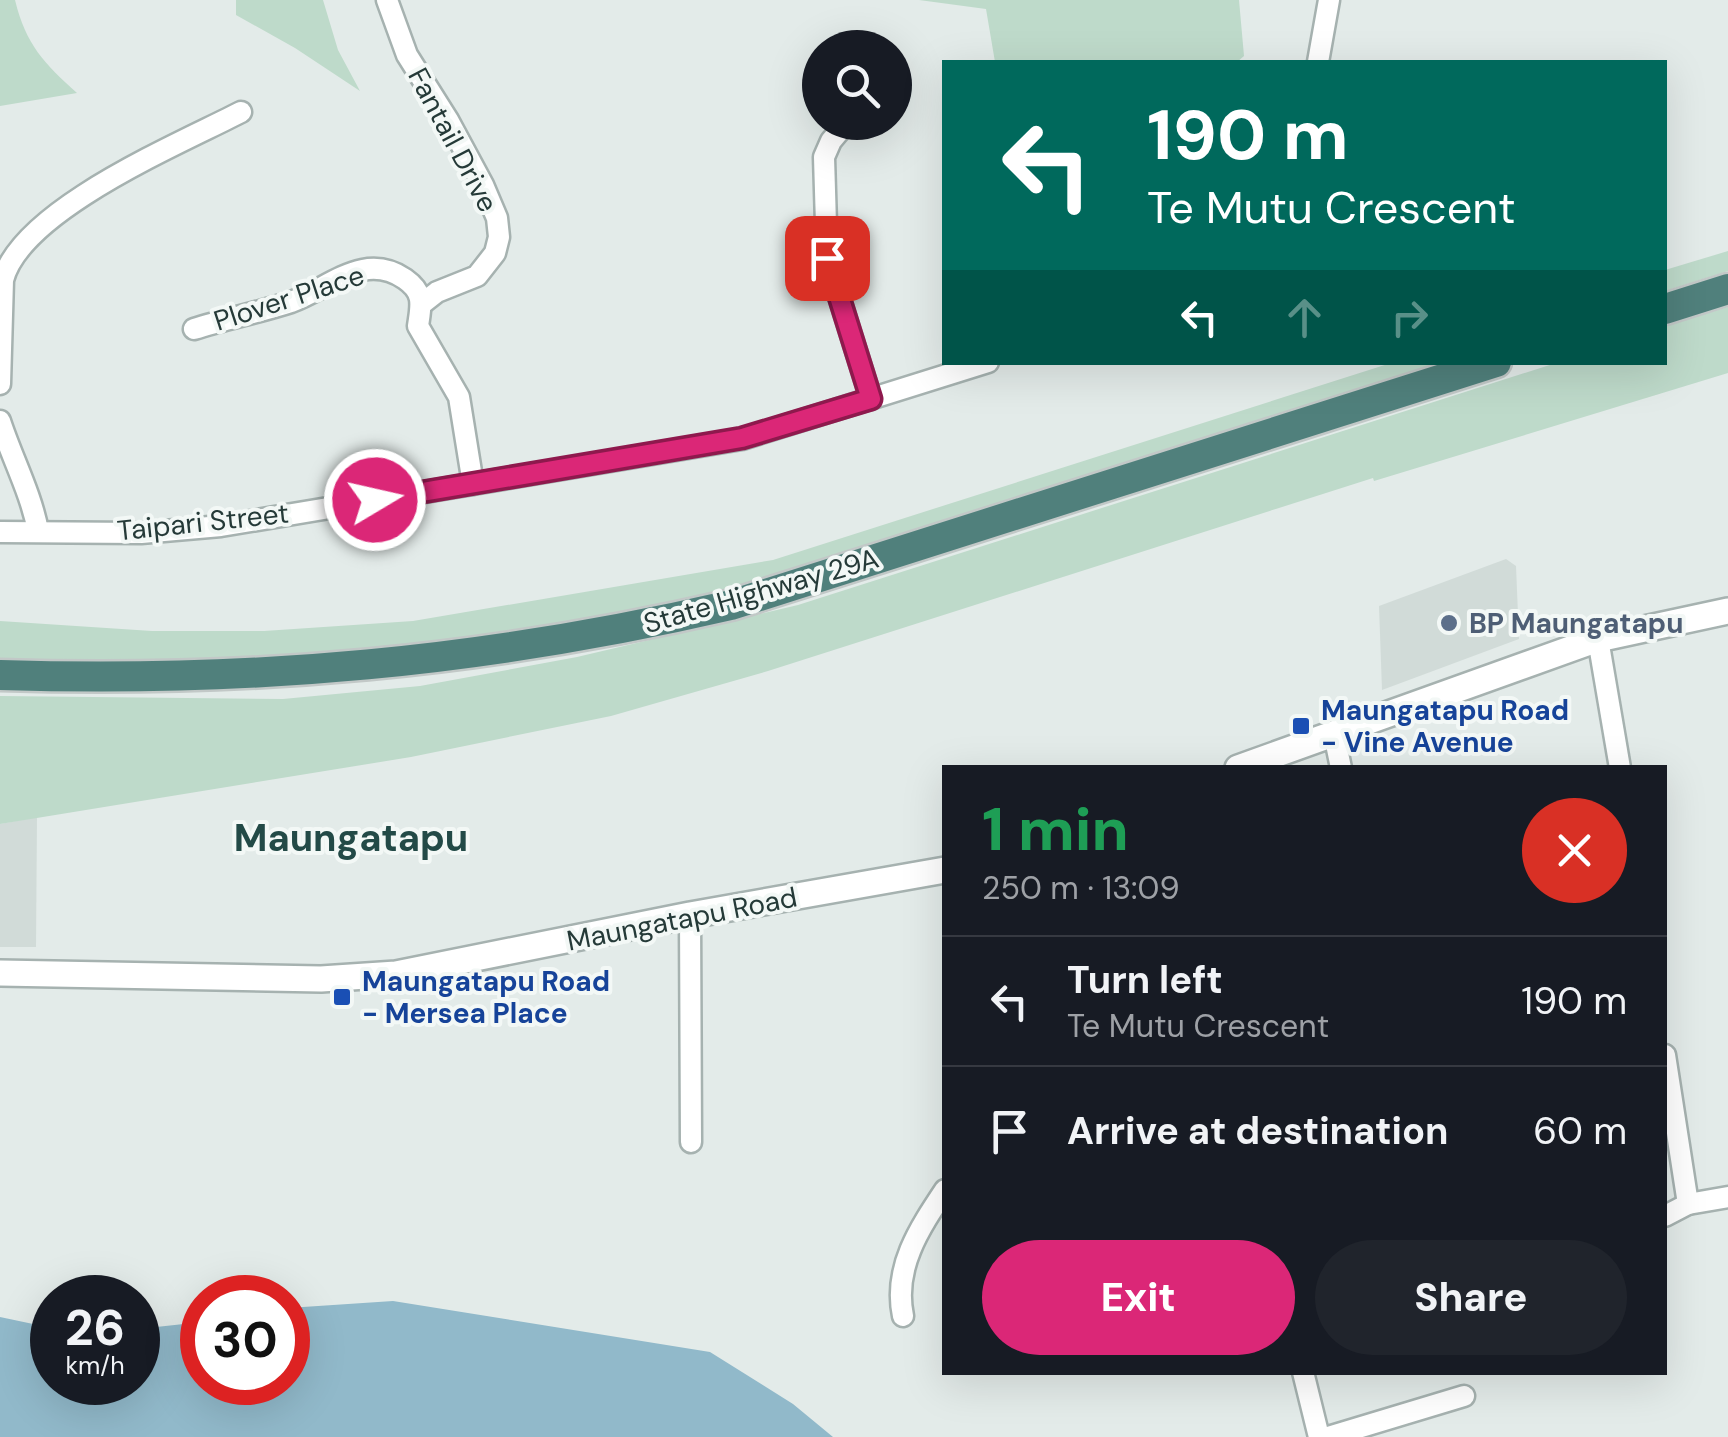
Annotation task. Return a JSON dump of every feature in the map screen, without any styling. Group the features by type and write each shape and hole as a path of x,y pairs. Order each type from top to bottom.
{"highway":[{"path":"1667,307 1728,288"},
{"name":"State Highway 29A","path":"0,674 119,677 292,673 469,656 642,626 732,606 1487,365"}],"street":[{"name":"Fantail Drive","path":"387,0 408,54 448,120 497,218 496,253 477,276 437,292 423,303"},
{"path":"1318,60 1329,0"},
{"path":"0,384 2,278 16,251 56,215 136,162 241,112"},
{"path":"833,140 824,157 827,258 871,399"},
{"name":"Plover Place","path":"194,329 288,303 338,277 363,269 384,268 413,284 423,303"},
{"path":"423,303 418,326 458,397 473,484"},
{"name":"Taipari Street","path":"0,532 141,534 222,526 473,484 742,438 979,365"},
{"path":"0,410 0,424 33,506 38,531"},
{"path":"1246,765 1598,639 1728,611"},
{"path":"1598,639 1619,765"},
{"path":"1334,734 1340,765"},
{"name":"Maungatapu Road","path":"0,973 321,978 396,974 690,915 942,871"},
{"path":"690,915 691,1142"},
{"path":"1667,1068 1688,1204"},
{"path":"903,1316 899,1297 908,1252 942,1195"},
{"path":"1667,1215 1688,1204 1728,1197"},
{"path":"1304,1375 1319,1437"},
{"path":"1328,1437 1464,1396"}],"shaded area":[{"name":"BP Maungatapu","path":"1506,559 1516,566 1519,639 1382,690 1379,606"},
{"path":"37,817 36,947 0,947 0,824"}],"green space":[{"path":"0,0 15,0 38,52 77,93 0,106"},
{"path":"236,0 323,0 338,50 360,91 236,15"},
{"path":"919,0 1239,0 1244,56 1239,60 995,60 986,9"},
{"path":"1728,251 1728,271 1667,290 1667,269"},
{"path":"1728,307 1728,373 1374,481 1373,478 768,671 611,716 411,757 0,824 0,696 283,699 420,686 577,657 798,605 1550,365 1667,365 1667,325"},
{"path":"1385,365 1449,365 712,600 518,638 291,663 0,662 0,621 152,631 264,631 413,621 773,560"}],"water":[{"path":"393,1301 710,1352 793,1404 833,1437 0,1437 0,1317 30,1323 30,1405 160,1405 160,1327 180,1324 180,1405 310,1405 310,1307"}],"place":[{"name":"BP Maungatapu","path":"1449,623"},
{"name":"Maungatapu Road - Vine Avenue","path":"1301,726"},
{"name":"Maungatapu Road - Mersea Place","path":"342,997"}],"district":[{"name":"Maungatapu","path":"351,838"}],"route":[{"path":"375,500 742,438 871,399 827,258"}]}
